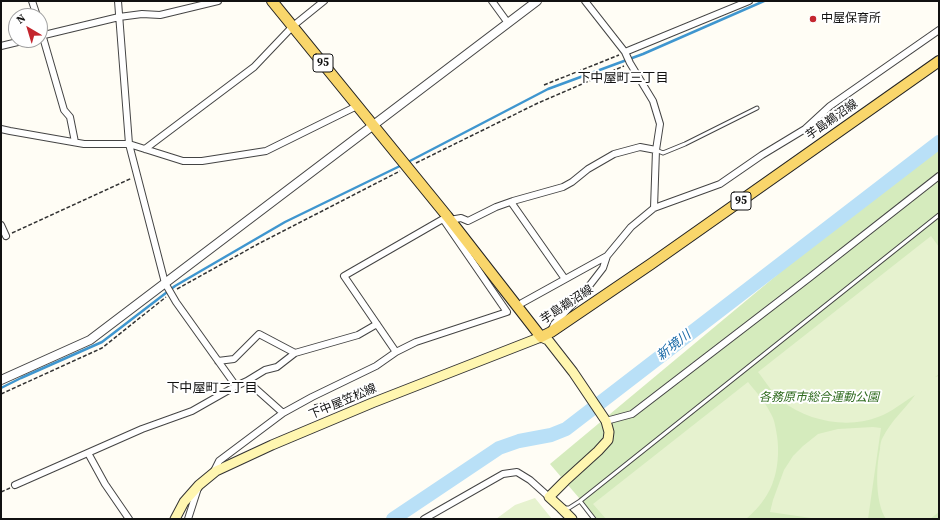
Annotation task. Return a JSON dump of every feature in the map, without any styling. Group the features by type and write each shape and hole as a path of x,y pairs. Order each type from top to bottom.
{"main road":[{"name":"芋島鵜沼線","path":"272,1 405,164 541,337 551,332 651,264 939,61"},
{"path":"541,337 548,340 573,372 606,421 609,432 608,440 598,451 549,497 572,519"},
{"name":"下中屋笠松線","path":"175,519 184,502 216,471 272,445 394,394 541,337"}],"street":[{"path":"118,1 129,144 165,283 176,302 236,386"},
{"path":"48,34 119,17 142,14 160,15 218,1"},
{"path":"145,149 254,67 293,26 324,1"},
{"path":"492,1 508,23"},
{"path":"1,380 90,340 537,1"},
{"path":"586,1 627,58 653,101 660,124 656,150 654,208"},
{"path":"627,58 749,1"},
{"path":"551,332 554,324 586,290 603,268 607,256 631,227 654,208 720,184 805,130 830,106 939,30"},
{"path":"45,48 64,110 70,117 76,142"},
{"path":"1,129 84,144 129,144 183,161 202,161 266,151 357,106"},
{"path":"396,352 344,276 447,218 461,218 468,222 496,207 563,187 572,182 588,168 614,154 640,147 656,150"},
{"path":"606,421 632,414 939,176"},
{"path":"511,202 565,279"},
{"path":"212,474 219,461 283,413 312,397 376,366 396,352 416,342 507,312 447,218"},
{"path":"1,225 6,236"},
{"path":"522,303 607,256"},
{"path":"15,485 142,429 192,411 265,370 276,367 295,353 358,335 377,324"},
{"path":"218,361 234,359 260,334 295,353"},
{"path":"247,381 283,413"},
{"path":"88,453 105,484 129,519"},
{"path":"424,519 503,474 517,472 530,480 549,497"},
{"path":"188,519 200,485"}],"lane":[{"path":"656,150 663,153 686,144 757,108"},
{"path":"561,508 569,508 580,501 939,215"},
{"path":"580,501 594,519"}],"path":[{"path":"544,85 627,58"},
{"path":"171,293 405,164 538,103 627,58"},
{"path":"6,236 137,176"},
{"path":"312,405 381,390 394,394"},
{"path":"1,492 15,485"}],"green space":[{"name":"各務原市総合運動公園","path":"939,140 939,519 597,519 550,464"},
{"path":"931,236 939,247 939,374 935,377 939,376 939,512 930,519 886,519 882,512 877,485 882,438 915,395 888,412 866,421 828,421 803,414 782,401 772,391 758,372"},
{"path":"748,382 771,413 775,424 778,444 778,460 775,476 769,491 759,507 746,519 606,519 593,504"},
{"path":"881,428 868,519 818,519 770,512 784,470 793,456 803,446 818,434 838,429"},
{"path":"535,498 552,519 496,519 515,505"}],"waterway":[{"path":"406,163 548,89 643,54 764,1"},
{"name":"新境川","path":"393,519 499,448 519,441 551,435 566,429 939,142"},
{"path":"1,388 102,342 175,286 285,222 402,165"}],"place":[{"name":"中屋保育所","path":"813,19"}],"district":[{"name":"下中屋町三丁目","path":"623,79"},
{"name":"下中屋町二丁目","path":"212,389"}]}
